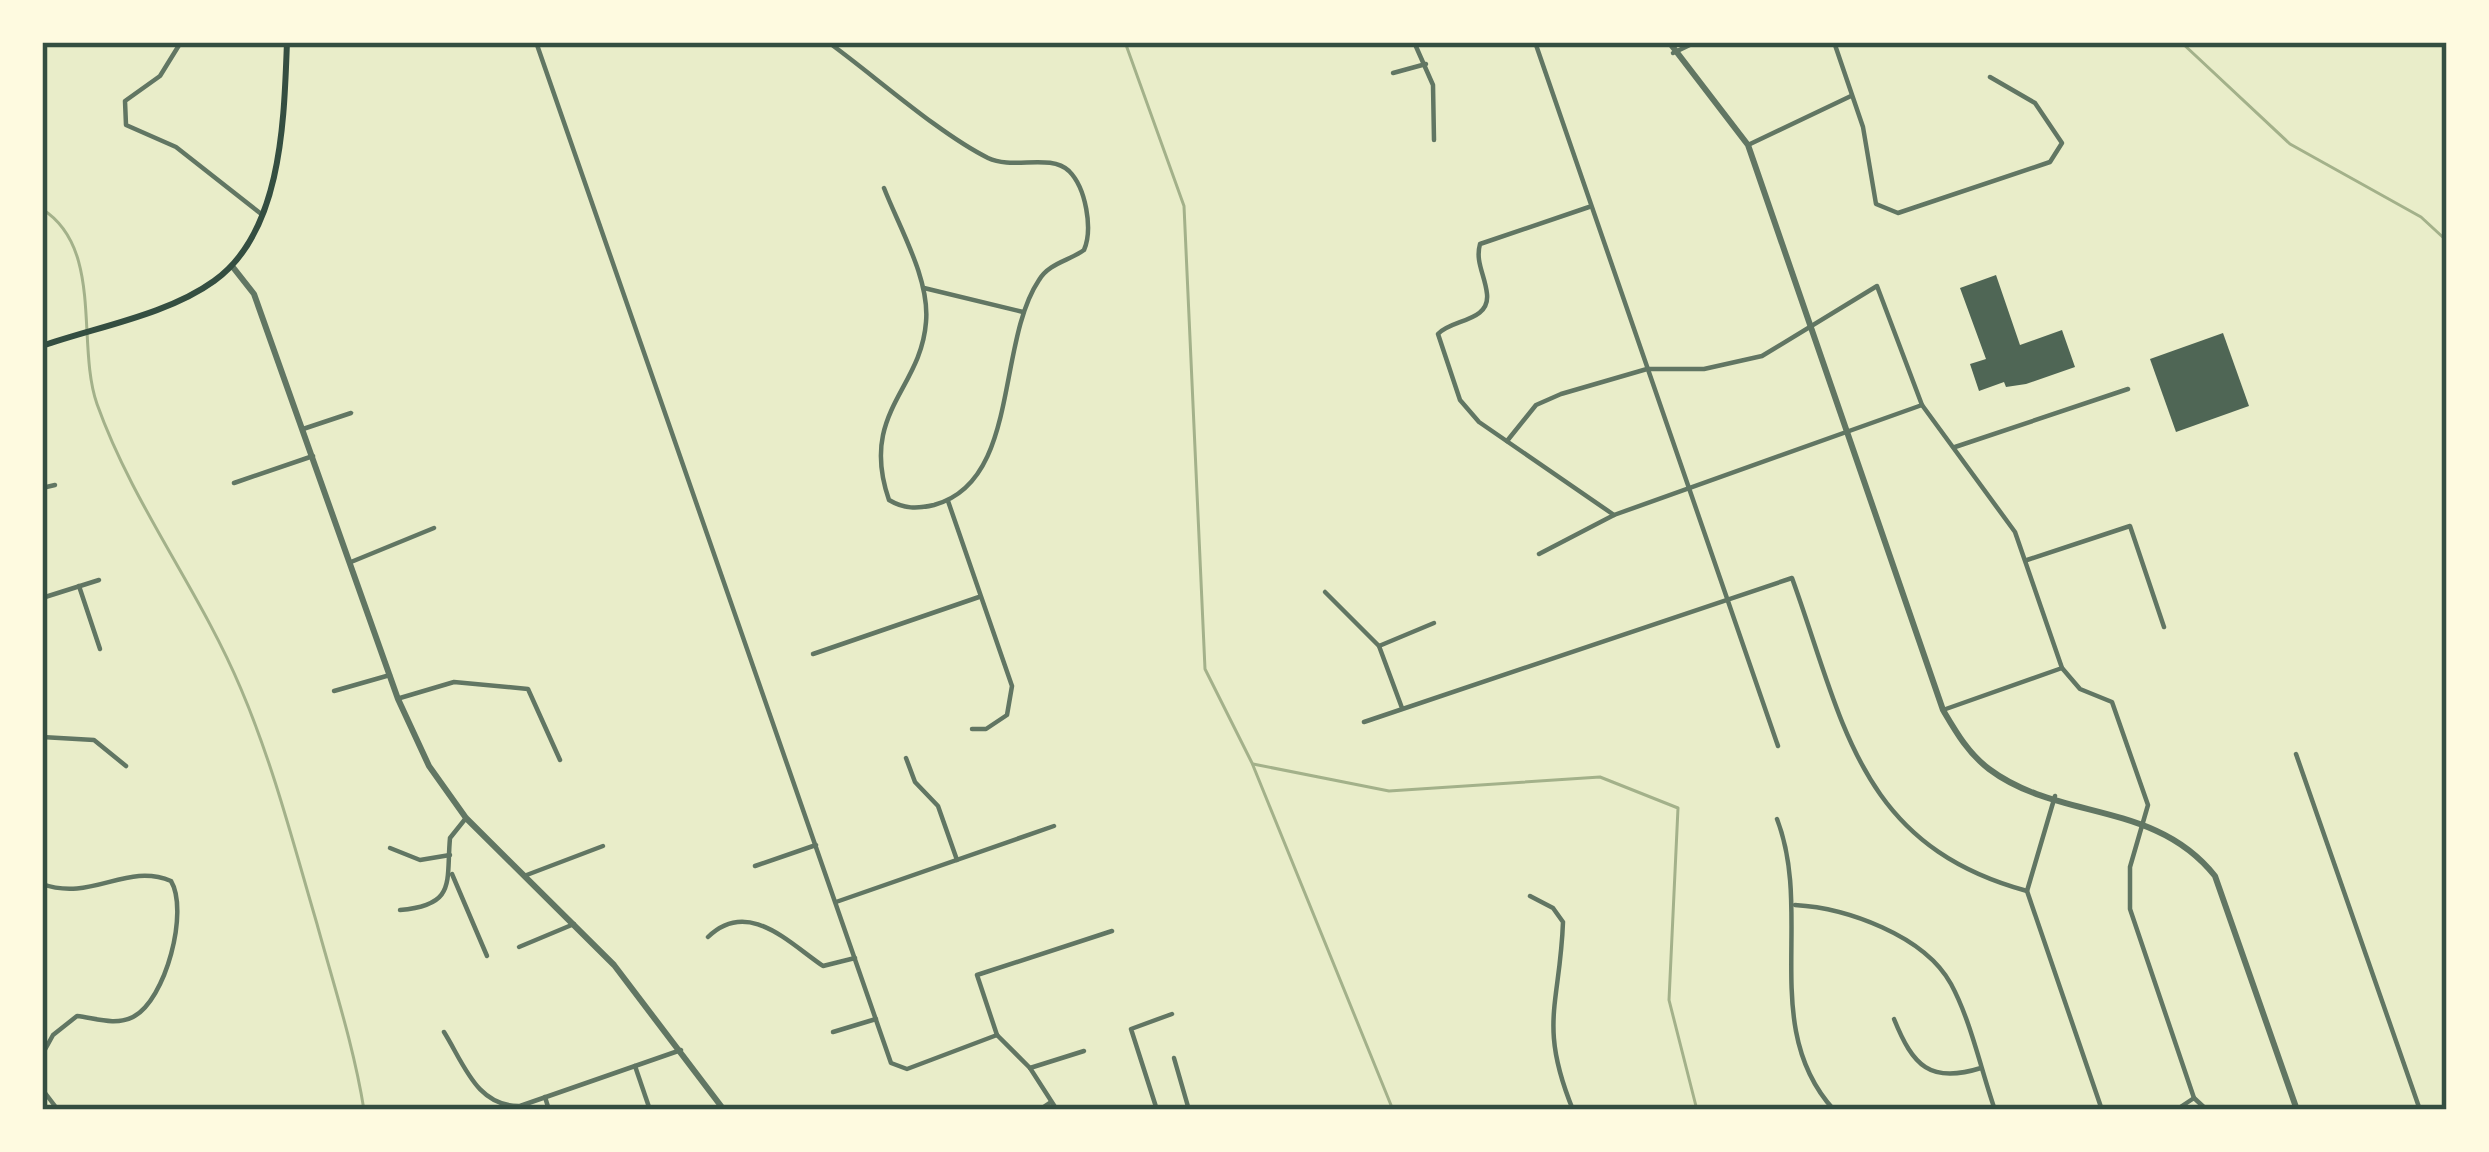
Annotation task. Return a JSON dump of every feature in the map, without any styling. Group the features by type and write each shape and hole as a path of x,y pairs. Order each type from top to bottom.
{"main road":[{"path":"42,346 190,295 232,266 261,213 278,156 287,42"}],"street":[{"path":"181,42 160,76 125,101 126,125 176,147 261,213"},
{"path":"536,42 875,1018 898,1069 998,1035"},
{"path":"828,42 988,158 1030,165 1054,162 1067,169 1077,183 1090,236 1084,250 1049,267 1023,312 986,466 974,484 948,501 902,508 890,500 883,481 890,402 926,326 921,287 884,188"},
{"path":"1414,42 1436,98 1434,140"},
{"path":"1535,42 1778,746"},
{"path":"1669,42 1748,146 1943,710 1965,747 1986,767 2179,839 2215,876 2297,1110"},
{"path":"1673,53 1696,42"},
{"path":"1834,42 1852,96 1876,204 1898,213 2050,162 2058,154 2062,142 2036,103 1990,77"},
{"path":"1393,74 1426,64"},
{"path":"1748,146 1852,96"},
{"path":"1589,207 1478,248 1489,298 1482,312 1438,334 1460,400 1508,441 1614,515"},
{"path":"232,266 254,294 398,699 424,757 466,818 574,924 681,1050 724,1110"},
{"path":"1508,441 1536,405 1607,376 1734,365 1787,342 1876,286 1922,405 2014,532 2062,668 2080,688 2112,702 2148,805 2130,867 2130,909 2194,1098 2207,1110"},
{"path":"921,287 1023,312"},
{"path":"1955,447 2128,389"},
{"path":"1539,554 1614,515 1922,405"},
{"path":"303,429 351,412"},
{"path":"234,483 313,456"},
{"path":"42,488 55,485"},
{"path":"948,501 1012,686 1012,704 998,724 972,729"},
{"path":"2027,560 2130,526 2164,627"},
{"path":"351,562 434,527"},
{"path":"1364,722 1792,578 1860,766 1900,823 1954,865 2027,891"},
{"path":"42,598 99,580"},
{"path":"79,586 100,649"},
{"path":"1325,592 1379,646 1402,708"},
{"path":"814,654 979,597"},
{"path":"1379,646 1434,623"},
{"path":"1943,710 2062,668"},
{"path":"334,691 390,675"},
{"path":"398,699 454,682 528,689 560,760"},
{"path":"42,737 94,740 126,766"},
{"path":"2296,754 2420,1110"},
{"path":"906,758 915,782 938,806 957,860"},
{"path":"2056,796 2027,891 2102,1110"},
{"path":"466,818 450,838 452,874 487,956"},
{"path":"1777,819 1790,859 1795,905 1793,1034 1805,1067 1834,1110"},
{"path":"836,902 1054,826"},
{"path":"755,866 816,845"},
{"path":"524,876 603,846"},
{"path":"390,848 420,860 450,855"},
{"path":"42,884 78,892 155,874 171,881 182,913 148,1005 125,1020 77,1016 53,1036 42,1055"},
{"path":"400,910 436,901 452,874"},
{"path":"1530,896 1553,908 1563,922 1550,1004 1554,1064 1573,1110"},
{"path":"1795,905 1838,907 1863,916 1936,966 1951,983 1995,1110"},
{"path":"708,938 719,926 751,922 779,933 823,966 855,958"},
{"path":"519,947 574,924"},
{"path":"1057,1110 1030,1068 998,1035 977,975 1112,931"},
{"path":"1157,1110 1131,1029 1172,1014"},
{"path":"832,1032 875,1018"},
{"path":"1894,1019 1903,1042 1935,1074 1953,1077 1981,1068"},
{"path":"444,1032 484,1098 503,1108 681,1050"},
{"path":"1030,1068 1084,1051"},
{"path":"1174,1058 1190,1110"},
{"path":"635,1066 650,1110"},
{"path":"42,1089 58,1110"},
{"path":"545,1097 549,1110"},
{"path":"2176,1110 2194,1098"},
{"path":"1039,1110 1051,1102"}],"building":[{"path":"1996,275 2020,345 2062,330 2075,367 2026,384 2006,387 2004,382 1979,391 1970,364 1986,359 1960,288"},
{"path":"2223,333 2249,406 2176,432 2150,359"}],"waterway":[{"path":"1125,42 1184,206 1205,669 1252,763 1393,1110"},
{"path":"2181,42 2290,144 2421,217 2447,241"},
{"path":"42,209 74,247 85,299 91,380 112,441 225,653 263,746 343,1017 364,1110"},
{"path":"1253,764 1389,791 1600,777 1678,808 1669,1000 1697,1110"}]}
